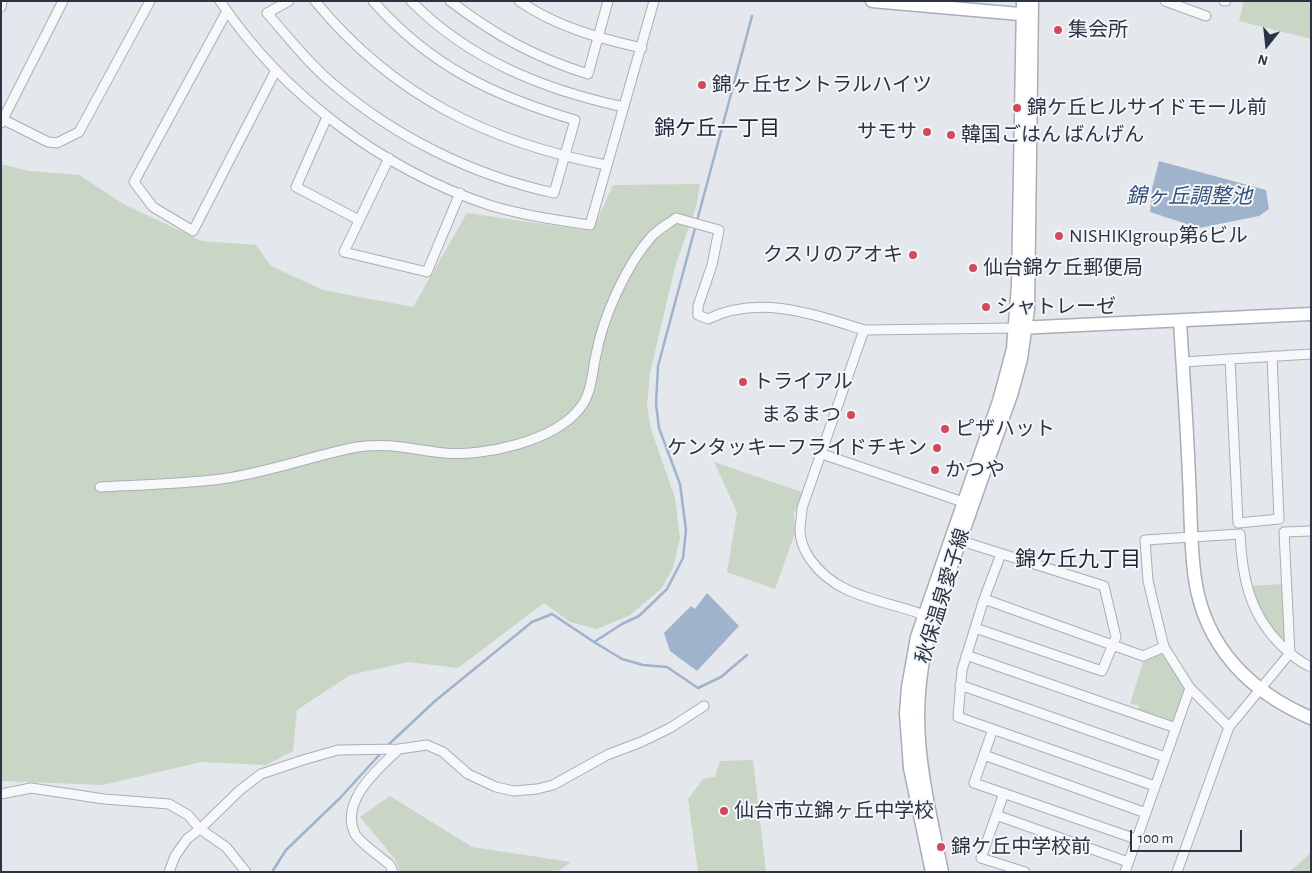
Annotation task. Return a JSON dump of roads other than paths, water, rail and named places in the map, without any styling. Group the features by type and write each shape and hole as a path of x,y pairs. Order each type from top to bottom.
{"main road":[{"path":"872,1 1027,15"},
{"path":"1023,1 1027,15 1021,328 1311,314"},
{"path":"1027,15 1032,1"},
{"path":"1180,321 1195,579 1207,623 1227,658 1260,691 1283,706 1311,718"},
{"name":"秋保温泉愛子線","path":"942,872 921,765 916,718 918,681 926,639 955,539 963,502 999,401 1021,328"},
{"name":"秋保温泉愛子線","path":"932,872 910,768 906,714 912,661 924,615 1012,392 1021,328"}],"street":[{"path":"1,7 2,1"},
{"path":"63,1 3,121 48,142 57,143 79,132 150,1"},
{"path":"220,1 276,70 327,117 389,158 416,174 489,205 528,215 590,225 654,1"},
{"path":"289,1 267,13 298,49 331,82 404,135 450,159 488,175 554,192 575,120 500,95 457,73 411,39 373,1"},
{"path":"315,1 332,22 365,53 396,79 430,102 494,135 564,156 606,165"},
{"path":"411,1 447,32 475,51 514,73 576,96 624,107"},
{"path":"450,1 506,41 532,54 588,74 608,1"},
{"path":"519,1 558,24 599,38 642,48"},
{"path":"1165,1 1206,16"},
{"path":"227,11 134,182 152,207 193,231 276,70"},
{"path":"327,117 296,186 359,220"},
{"path":"389,158 344,252 426,272 460,193"},
{"path":"100,487 222,478 279,467 357,447 378,445 467,454 518,443 549,431 573,416 584,402 590,388 595,355 607,312 622,282 648,242 658,231 676,218 719,230 712,266 698,306 698,315 702,318 708,319 747,306 764,306 801,312 864,330 1021,328"},
{"path":"864,330 802,508 800,531 803,548 816,568 831,582 851,592 924,615"},
{"path":"1183,362 1311,354"},
{"path":"1230,359 1238,522 1278,519 1272,356"},
{"path":"822,454 963,502"},
{"path":"1177,872 1229,727 1290,653 1284,532 1311,531"},
{"path":"1229,727 1190,688 1164,647 1148,581 1146,540 1240,534 1242,567 1250,597 1266,630 1290,653 1311,667"},
{"path":"955,539 1104,586 1116,637 1115,644 1102,671 974,628"},
{"path":"1001,554 966,654 960,685 958,716 1155,786"},
{"path":"984,599 1115,644 1144,656 1164,647"},
{"path":"966,654 1176,728"},
{"path":"960,685 1165,757"},
{"path":"1125,872 1190,688"},
{"path":"169,872 175,856 187,839 200,829 234,795 261,774 338,750 396,749 427,745 443,752 468,774 496,787 514,791 537,789 553,785 607,755 670,728 704,706"},
{"path":"993,730 974,783 1136,839"},
{"path":"392,872 390,865 356,835 352,815 358,796 366,783 396,749"},
{"path":"984,755 1146,813"},
{"path":"1,794 38,789 104,799 169,804 188,815 200,829 226,847 246,872"},
{"path":"1004,792 981,858 1026,872"},
{"path":"996,815 1128,862"}],"water":[{"name":"錦ヶ丘調整池","path":"1159,161 1266,190 1269,209 1259,216 1199,228 1150,212 1152,189"},
{"path":"707,593 739,626 697,671 670,651 664,633 691,606 695,609"}],"waterway":[{"path":"387,746 435,701 532,622 552,614 594,642 622,624 639,616 667,589 683,558 686,530 680,484 659,428 656,404 658,366 752,16"},
{"path":"594,642 622,659 643,665 667,667 698,688 721,677 747,655"},
{"path":"272,872 286,850 340,798 382,752"}],"place":[{"name":"集会所","path":"1058,30"},
{"name":"錦ヶ丘セントラルハイツ","path":"702,85"},
{"name":"錦ケ丘ヒルサイドモール前","path":"1017,108"},
{"name":"サモサ","path":"927,132"},
{"name":"韓国ごはん ばんげん","path":"951,135"},
{"name":"NISHIKIgroup第6ビル","path":"1059,236"},
{"name":"クスリのアオキ","path":"913,255"},
{"name":"仙台錦ケ丘郵便局","path":"973,268"},
{"name":"シャトレーゼ","path":"986,307"},
{"name":"トライアル","path":"743,382"},
{"name":"まるまつ","path":"851,415"},
{"name":"ピザハット","path":"945,429"},
{"name":"ケンタッキーフライドチキン","path":"937,448"},
{"name":"かつや","path":"935,470"},
{"name":"仙台市立錦ヶ丘中学校","path":"724,811"},
{"name":"錦ケ丘中学校前","path":"941,847"}],"district":[{"name":"錦ケ丘一丁目","path":"717,129"},
{"name":"錦ケ丘九丁目","path":"1078,560"}]}
